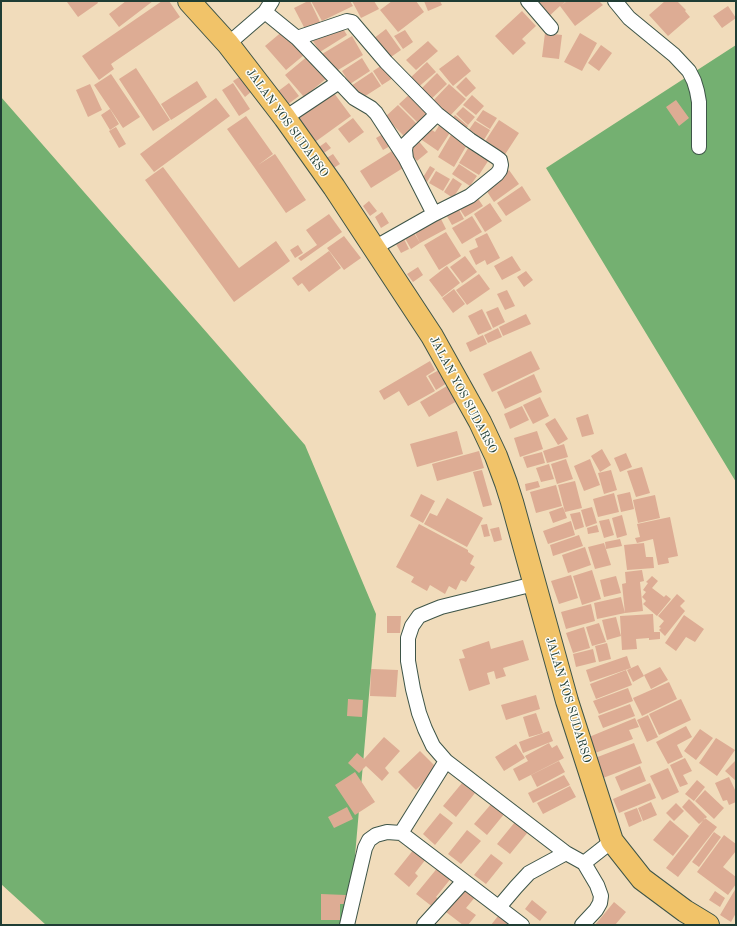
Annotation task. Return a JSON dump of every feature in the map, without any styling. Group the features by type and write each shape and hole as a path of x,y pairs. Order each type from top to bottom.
{"highway":[{"name":"JALAN YOS SUDARSO","path":"190,1 228,44 285,118 325,175 432,336 480,422 496,456 512,502 567,701 612,841 642,879 685,911 708,925"}],"street":[{"path":"528,1 551,28"},
{"path":"615,1 629,18 674,55 689,71 694,81 698,96 699,147"},
{"path":"228,44 269,7 354,98 371,108 376,113 406,159 434,214"},
{"path":"297,38 347,21 352,22 386,62 436,114 470,140 500,160 500,170 497,174 470,196 434,214 374,248"},
{"path":"285,118 339,82"},
{"path":"406,159 406,144 436,114"},
{"path":"534,584 431,611 419,616 412,626 408,638 408,661 413,689 425,729 434,746 446,761 566,853 584,863 597,885 601,896 600,903 596,910 582,925"},
{"path":"401,833 446,761"},
{"path":"347,925 365,848 369,840 376,835 387,832 401,833 522,925"},
{"path":"584,863 612,841"},
{"path":"499,907 529,873 566,853"},
{"path":"424,925 464,881"}],"green space":[{"path":"736,45 736,482 546,168"},
{"path":"1,97 305,445 376,614 349,925 46,925 1,884"}],"building":[{"path":"97,1 98,3 78,17 67,2"},
{"path":"126,1 153,1 119,27 109,14"},
{"path":"162,1 169,1 180,17 111,64 114,69 99,80 82,56"},
{"path":"310,1 320,22 305,29 294,8"},
{"path":"311,1 350,1 353,6 322,21"},
{"path":"352,1 374,1 379,9 361,18"},
{"path":"392,1 416,1 424,12 398,32 380,10"},
{"path":"424,1 440,1 442,5 428,11"},
{"path":"531,1 566,1 562,5 567,1 599,1 603,5 575,26 560,6 546,19"},
{"path":"665,1 677,1 686,10 685,11 690,17 668,36 649,15"},
{"path":"728,6 736,18 722,28 713,16"},
{"path":"522,11 536,26 522,39 526,43 513,55 495,36"},
{"path":"340,24 347,35 320,52 313,41"},
{"path":"386,29 401,50 388,59 373,39"},
{"path":"284,30 304,55 286,70 265,46"},
{"path":"405,30 413,42 403,49 394,36"},
{"path":"545,33 562,35 559,59 542,57"},
{"path":"580,33 597,43 582,71 564,62"},
{"path":"352,36 363,55 333,73 322,54"},
{"path":"428,41 438,51 416,70 406,60"},
{"path":"601,45 612,53 599,71 588,63"},
{"path":"309,55 328,77 304,97 285,75"},
{"path":"458,55 471,71 453,86 439,69"},
{"path":"362,58 370,71 350,84 342,71"},
{"path":"427,62 436,72 416,89 408,80"},
{"path":"384,64 393,78 382,85 373,71"},
{"path":"136,68 170,120 153,131 119,79"},
{"path":"372,72 381,86 359,100 351,86"},
{"path":"437,73 447,84 428,102 418,92"},
{"path":"111,74 140,117 123,128 94,85"},
{"path":"241,76 252,91 245,97 233,81"},
{"path":"466,77 476,88 466,97 456,87"},
{"path":"197,81 207,97 171,120 161,104"},
{"path":"233,83 250,109 239,116 222,90"},
{"path":"289,83 299,96 287,105 277,92"},
{"path":"90,84 102,110 88,117 76,90"},
{"path":"449,84 466,99 447,119 430,104"},
{"path":"331,89 351,116 315,142 295,115"},
{"path":"411,93 429,112 418,123 399,104"},
{"path":"472,95 484,106 476,115 463,105"},
{"path":"216,98 230,116 154,172 140,154"},
{"path":"676,100 689,118 679,126 666,107"},
{"path":"398,105 417,124 404,136 385,117"},
{"path":"463,107 475,117 468,125 456,114"},
{"path":"110,109 119,124 110,130 101,115"},
{"path":"483,110 497,118 490,129 476,120"},
{"path":"455,115 468,126 462,133 449,122"},
{"path":"246,116 273,154 258,165 275,154 306,200 286,213 227,129"},
{"path":"353,118 364,132 349,143 338,129"},
{"path":"499,120 519,133 504,156 484,143"},
{"path":"475,121 490,130 482,143 466,134"},
{"path":"440,124 451,131 438,151 419,138 427,127 435,132"},
{"path":"116,127 126,144 119,148 109,131"},
{"path":"452,133 468,143 454,167 438,157"},
{"path":"383,134 390,146 383,150 376,138"},
{"path":"416,138 428,152 417,161 405,146"},
{"path":"326,142 331,148 324,153 319,147"},
{"path":"470,145 490,158 479,175 459,163"},
{"path":"392,151 403,168 371,188 360,171"},
{"path":"333,154 340,164 332,169 325,159"},
{"path":"459,164 477,176 470,186 452,174"},
{"path":"430,166 435,169 427,182 422,179"},
{"path":"163,167 239,268 276,241 290,261 234,302 145,180"},
{"path":"509,170 519,184 494,202 484,187"},
{"path":"436,171 450,179 443,191 429,183"},
{"path":"453,178 462,184 453,198 444,192"},
{"path":"522,186 531,200 506,216 497,203"},
{"path":"475,194 483,206 465,217 457,205"},
{"path":"369,201 377,211 370,216 363,206"},
{"path":"490,203 502,221 485,232 474,214"},
{"path":"456,204 464,219 452,225 444,211"},
{"path":"382,212 389,223 381,228 375,217"},
{"path":"438,213 446,229 420,243 414,231"},
{"path":"329,214 342,232 301,261 298,258 317,245 306,230"},
{"path":"472,216 482,232 462,244 452,228"},
{"path":"413,231 420,243 411,249 402,233"},
{"path":"446,232 461,256 439,270 424,245"},
{"path":"487,233 500,258 487,265 485,260 476,265 469,251 478,247 475,239"},
{"path":"344,236 361,258 344,270 327,248"},
{"path":"404,239 409,249 401,253 396,244"},
{"path":"298,245 303,253 295,258 290,250"},
{"path":"329,251 341,268 309,292 302,283 298,286 292,278"},
{"path":"465,256 477,272 462,283 450,267"},
{"path":"512,256 521,270 502,280 494,266"},
{"path":"447,266 460,283 442,297 429,280"},
{"path":"418,267 423,275 413,282 407,274"},
{"path":"526,271 533,280 524,287 517,277"},
{"path":"479,274 490,289 467,305 456,290"},
{"path":"454,289 465,304 453,313 442,298"},
{"path":"507,290 515,306 505,310 497,294"},
{"path":"498,307 505,322 493,328 486,312"},
{"path":"482,309 492,329 478,335 468,316"},
{"path":"526,314 531,324 503,336 499,327"},
{"path":"498,328 502,337 488,343 484,335"},
{"path":"483,335 487,344 470,352 466,343"},
{"path":"531,351 540,369 492,392 483,374"},
{"path":"430,361 435,370 426,376 435,391 408,406 399,391 384,400 379,391"},
{"path":"439,370 447,383 436,390 428,376"},
{"path":"534,374 542,392 505,409 497,392"},
{"path":"447,386 457,401 429,417 420,402"},
{"path":"540,397 549,416 533,424 523,405"},
{"path":"522,406 529,420 510,429 504,414"},
{"path":"588,414 594,434 582,437 576,418"},
{"path":"555,418 568,439 558,445 545,424"},
{"path":"457,431 463,454 417,467 410,444"},
{"path":"537,431 543,449 520,457 514,438"},
{"path":"564,444 568,457 547,463 543,451"},
{"path":"602,449 611,465 600,472 591,456"},
{"path":"479,451 484,468 437,481 432,464"},
{"path":"542,452 545,463 527,468 523,457"},
{"path":"626,453 632,467 620,472 614,458"},
{"path":"566,459 573,479 557,484 551,464"},
{"path":"590,459 600,485 584,491 574,466"},
{"path":"549,464 554,479 541,482 536,468"},
{"path":"642,467 650,493 636,497 627,471"},
{"path":"482,470 492,505 483,507 473,472"},
{"path":"611,470 617,490 604,494 598,473"},
{"path":"538,481 540,487 526,491 525,484"},
{"path":"575,481 582,508 565,512 558,485"},
{"path":"556,485 562,506 536,513 530,492"},
{"path":"630,492 634,509 621,512 617,495"},
{"path":"614,493 619,512 598,517 593,499"},
{"path":"421,494 435,501 423,523 410,516"},
{"path":"655,495 660,518 638,523 633,500"},
{"path":"447,498 483,518 467,547 424,524 430,513 437,516"},
{"path":"563,507 567,518 553,523 549,512"},
{"path":"592,507 597,523 586,527 581,510"},
{"path":"580,512 584,527 575,530 570,514"},
{"path":"622,515 627,535 617,538 612,518"},
{"path":"670,517 678,556 668,558 669,563 658,565 653,539 637,543 635,538 640,537 637,524"},
{"path":"609,519 614,535 604,538 599,521"},
{"path":"571,521 575,535 548,544 543,531"},
{"path":"419,524 468,550 468,552 474,556 470,564 475,567 466,582 461,580 456,590 449,586 445,594 430,585 427,591 411,582 414,577 396,567"},
{"path":"487,524 490,536 484,537 481,525"},
{"path":"597,525 599,532 588,534 587,528"},
{"path":"499,527 502,540 494,542 490,529"},
{"path":"579,535 583,546 553,556 550,545"},
{"path":"620,539 622,546 606,549 605,542"},
{"path":"604,543 611,565 595,569 588,547"},
{"path":"644,543 646,557 653,557 654,568 627,570 624,545"},
{"path":"585,547 591,565 568,573 562,555"},
{"path":"592,570 601,599 582,605 573,576"},
{"path":"642,570 644,581 640,582 643,611 625,613 622,584 626,583 625,572"},
{"path":"571,575 578,598 559,604 551,581"},
{"path":"616,576 621,593 604,597 600,580"},
{"path":"652,576 658,581 652,588 664,597 666,595 671,599 657,616 643,604 646,601 642,597 646,592 643,590 648,583 646,582"},
{"path":"677,594 685,601 680,606 685,611 665,636 659,630 661,628 659,627 664,621 658,616"},
{"path":"621,597 625,613 597,619 594,603"},
{"path":"591,604 595,621 566,629 561,612"},
{"path":"653,614 654,632 660,632 660,639 636,639 637,649 622,650 620,616"},
{"path":"684,615 704,629 695,642 686,637 676,651 665,643"},
{"path":"387,616 401,616 400,633 387,633"},
{"path":"616,617 621,636 607,640 602,620"},
{"path":"599,623 606,642 592,646 586,627"},
{"path":"584,627 590,648 573,653 566,633"},
{"path":"523,640 529,660 503,668 506,676 496,679 494,671 487,673 490,684 469,691 459,659 465,658 462,650 489,641 491,649"},
{"path":"607,643 611,659 599,662 595,646"},
{"path":"593,649 596,662 576,667 573,654"},
{"path":"627,656 631,668 590,682 586,670"},
{"path":"638,665 644,676 633,682 627,670"},
{"path":"660,667 668,680 651,689 644,675"},
{"path":"371,669 398,670 396,697 370,696"},
{"path":"626,670 632,685 596,699 590,684"},
{"path":"669,682 677,699 642,716 633,698"},
{"path":"628,688 633,701 599,714 593,701"},
{"path":"536,695 540,709 506,720 501,705"},
{"path":"348,699 363,700 362,717 347,716"},
{"path":"681,699 691,720 659,735 649,714"},
{"path":"630,704 635,716 603,728 598,716"},
{"path":"536,713 543,733 529,737 523,717"},
{"path":"648,715 658,737 647,742 637,720"},
{"path":"635,718 639,727 629,730 633,739 595,753 589,737"},
{"path":"686,726 692,737 677,745 683,757 668,764 656,742"},
{"path":"700,729 713,738 696,760 684,751"},
{"path":"549,731 553,741 523,753 519,742"},
{"path":"384,737 400,751 385,768 389,773 382,781 366,766 359,773 348,763 357,753 364,759"},
{"path":"716,738 735,750 717,776 699,763"},
{"path":"549,743 552,748 557,745 564,758 519,781 513,769 528,761 525,756"},
{"path":"634,743 642,763 603,778 595,758"},
{"path":"516,744 525,758 504,771 495,757"},
{"path":"420,751 437,768 416,790 398,772"},
{"path":"685,758 692,771 683,775 688,784 680,787 670,765"},
{"path":"736,760 736,781 725,771"},
{"path":"559,761 565,772 537,787 531,775"},
{"path":"640,766 646,781 621,791 615,777"},
{"path":"668,768 679,792 662,800 650,776"},
{"path":"355,772 375,802 355,815 335,785"},
{"path":"564,775 570,785 533,803 528,793"},
{"path":"729,777 736,792 736,802 729,805 727,800 723,801 715,783"},
{"path":"697,780 705,787 694,801 685,794"},
{"path":"462,783 475,793 456,817 443,806"},
{"path":"650,783 656,798 619,813 613,799"},
{"path":"570,786 576,797 543,814 537,803"},
{"path":"705,790 724,808 714,819 695,801"},
{"path":"689,799 707,817 699,824 682,807"},
{"path":"651,802 657,815 643,821 638,808"},
{"path":"492,803 505,813 487,835 474,824"},
{"path":"676,803 684,811 674,821 666,813"},
{"path":"347,807 353,819 334,828 328,817"},
{"path":"637,808 642,821 629,827 624,813"},
{"path":"440,813 453,823 435,845 423,834"},
{"path":"705,818 717,827 678,877 666,868"},
{"path":"670,820 689,836 673,856 653,840"},
{"path":"515,822 528,832 510,854 497,844"},
{"path":"467,830 481,841 461,864 448,854"},
{"path":"714,832 721,837 699,867 692,862"},
{"path":"724,835 736,844 736,851 723,867 736,877 736,884 728,895 697,872"},
{"path":"414,849 426,859 415,873 418,876 409,887 394,874"},
{"path":"491,854 503,863 486,884 474,875"},
{"path":"439,866 452,877 436,897 441,900 434,908 416,894"},
{"path":"465,888 476,896 466,908 476,915 468,925 463,925 446,912"},
{"path":"736,888 736,913 731,922 720,915"},
{"path":"715,891 725,898 720,907 709,900"},
{"path":"321,894 346,895 346,904 340,904 340,920 321,920"},
{"path":"532,900 547,912 540,921 525,909"},
{"path":"614,902 626,912 615,925 595,925"},
{"path":"498,916 511,925 491,925"}]}
